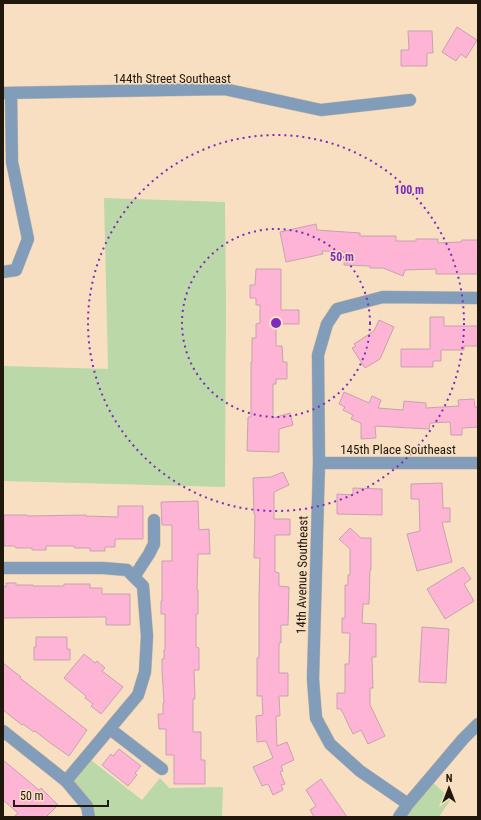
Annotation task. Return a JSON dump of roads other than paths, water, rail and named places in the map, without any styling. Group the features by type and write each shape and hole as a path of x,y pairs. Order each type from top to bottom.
{"street":[{"name":"144th Street Southeast","path":"7,93 224,90 321,110 410,100"},
{"path":"3,272 16,270 28,239 12,162 7,93"},
{"name":"14th Avenue Southeast","path":"408,804 360,771 330,744 316,718 313,679 318,463 318,355 327,324 337,310 383,296 478,298"},
{"name":"145th Place Southeast","path":"318,463 478,464"},
{"path":"130,574 149,554 154,544 154,520"},
{"path":"3,568 103,568 130,574 143,586 147,636 145,672 138,695 66,781"},
{"path":"399,817 463,738 478,724"},
{"path":"110,729 162,769"},
{"path":"3,731 66,781 87,806 89,817"}]}
